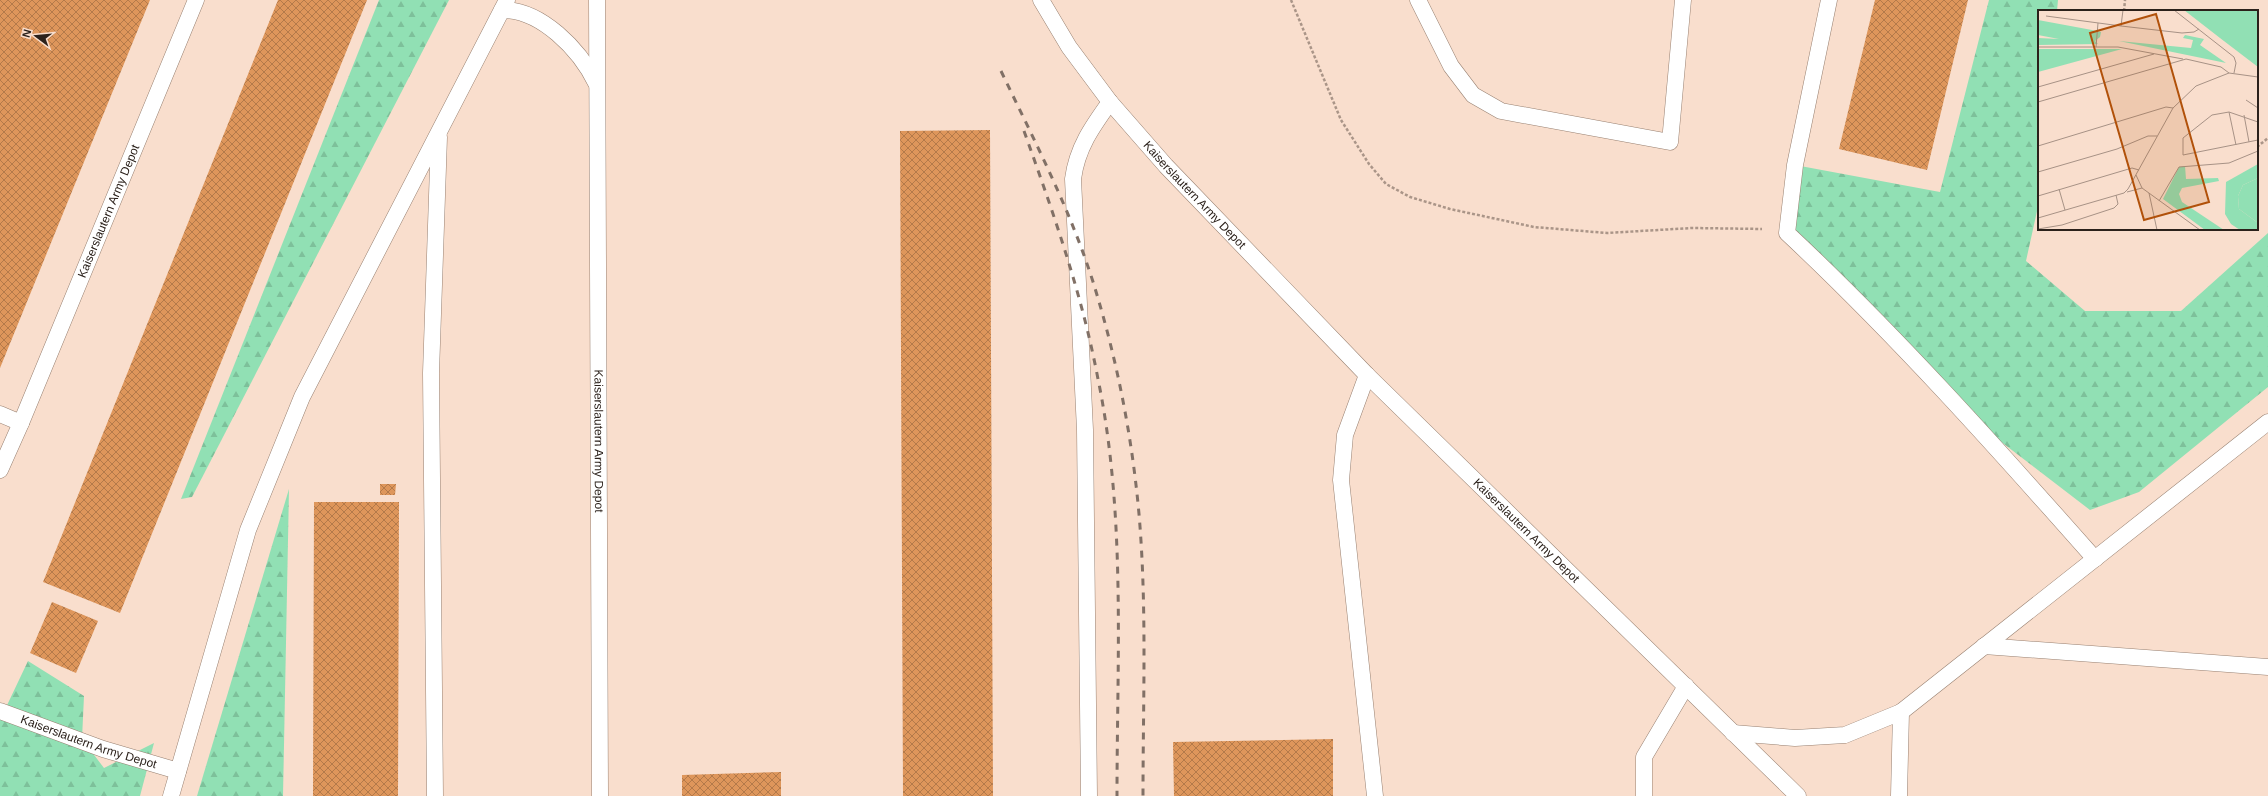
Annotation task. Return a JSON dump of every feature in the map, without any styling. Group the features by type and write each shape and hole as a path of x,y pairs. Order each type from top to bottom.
{"lane":[{"name":"Kaiserslautern Army Depot","path":"0,470 21,423 196,0"},
{"name":"Kaiserslautern Army Depot","path":"597,0 600,796"},
{"name":"Kaiserslautern Army Depot","path":"1041,0 1069,47 1110,102 1166,166 1367,374 1798,796"},
{"path":"1418,0 1451,66 1473,95 1508,112 1670,142 1683,0"},
{"path":"1829,0 1795,165 1787,233 1818,262 1970,418 2095,559"},
{"name":"Kaiserslautern Army Depot","path":"505,5 526,13 574,49 587,66 598,87"},
{"path":"171,796 248,530 302,396 505,5"},
{"path":"1089,796 1085,430 1073,179 1075,163 1086,135 1110,102"},
{"path":"435,796 431,373 439,131"},
{"path":"1367,374 1345,435 1341,480 1375,796"},
{"path":"0,414 21,423"},
{"path":"1733,733 1795,738 1845,736 1901,712 2268,422"},
{"path":"1984,646 2268,667"},
{"path":"1644,796 1644,757 1686,686"},
{"name":"Kaiserslautern Army Depot","path":"0,711 103,749 178,771"},
{"path":"1899,796 1901,712"}],"path":[{"path":"1292,0 1340,120 1369,164 1386,184 1410,197 1450,209 1541,228 1607,233 1752,228 1787,233"},
{"path":"2124,10 2125,0"},
{"path":"2258,145 2268,138"}],"green space":[{"path":"379,0 449,0 192,497 181,499"},
{"path":"1989,0 2058,0 2057,10 2038,10 2038,207 2026,261 2085,311 2181,311 2268,233 2268,387 2139,492 2090,510 1970,418 1787,233 1795,165 1940,192"},
{"path":"289,489 283,796 197,796"},
{"path":"28,661 84,696 82,739 104,768 154,743 140,796 0,796 0,720"}],"building":[{"path":"0,0 150,0 0,368"},
{"path":"278,0 367,0 120,613 43,582"},
{"path":"1875,0 1968,0 1927,170 1839,149"},
{"path":"990,130 993,796 903,796 900,131"},
{"path":"380,484 396,484 395,495 380,495"},
{"path":"314,502 399,502 398,796 313,796"},
{"path":"52,602 98,621 76,673 30,653"},
{"path":"1333,739 1333,796 1174,796 1173,742"},
{"path":"781,772 781,796 682,796 682,775"}],"railway":[{"path":"1001,71 1052,177 1085,257 1110,341 1128,427 1139,514 1143,584 1143,796"},
{"path":"1024,131 1056,223 1084,316 1098,379 1107,430 1113,482 1118,587 1117,796"}]}
